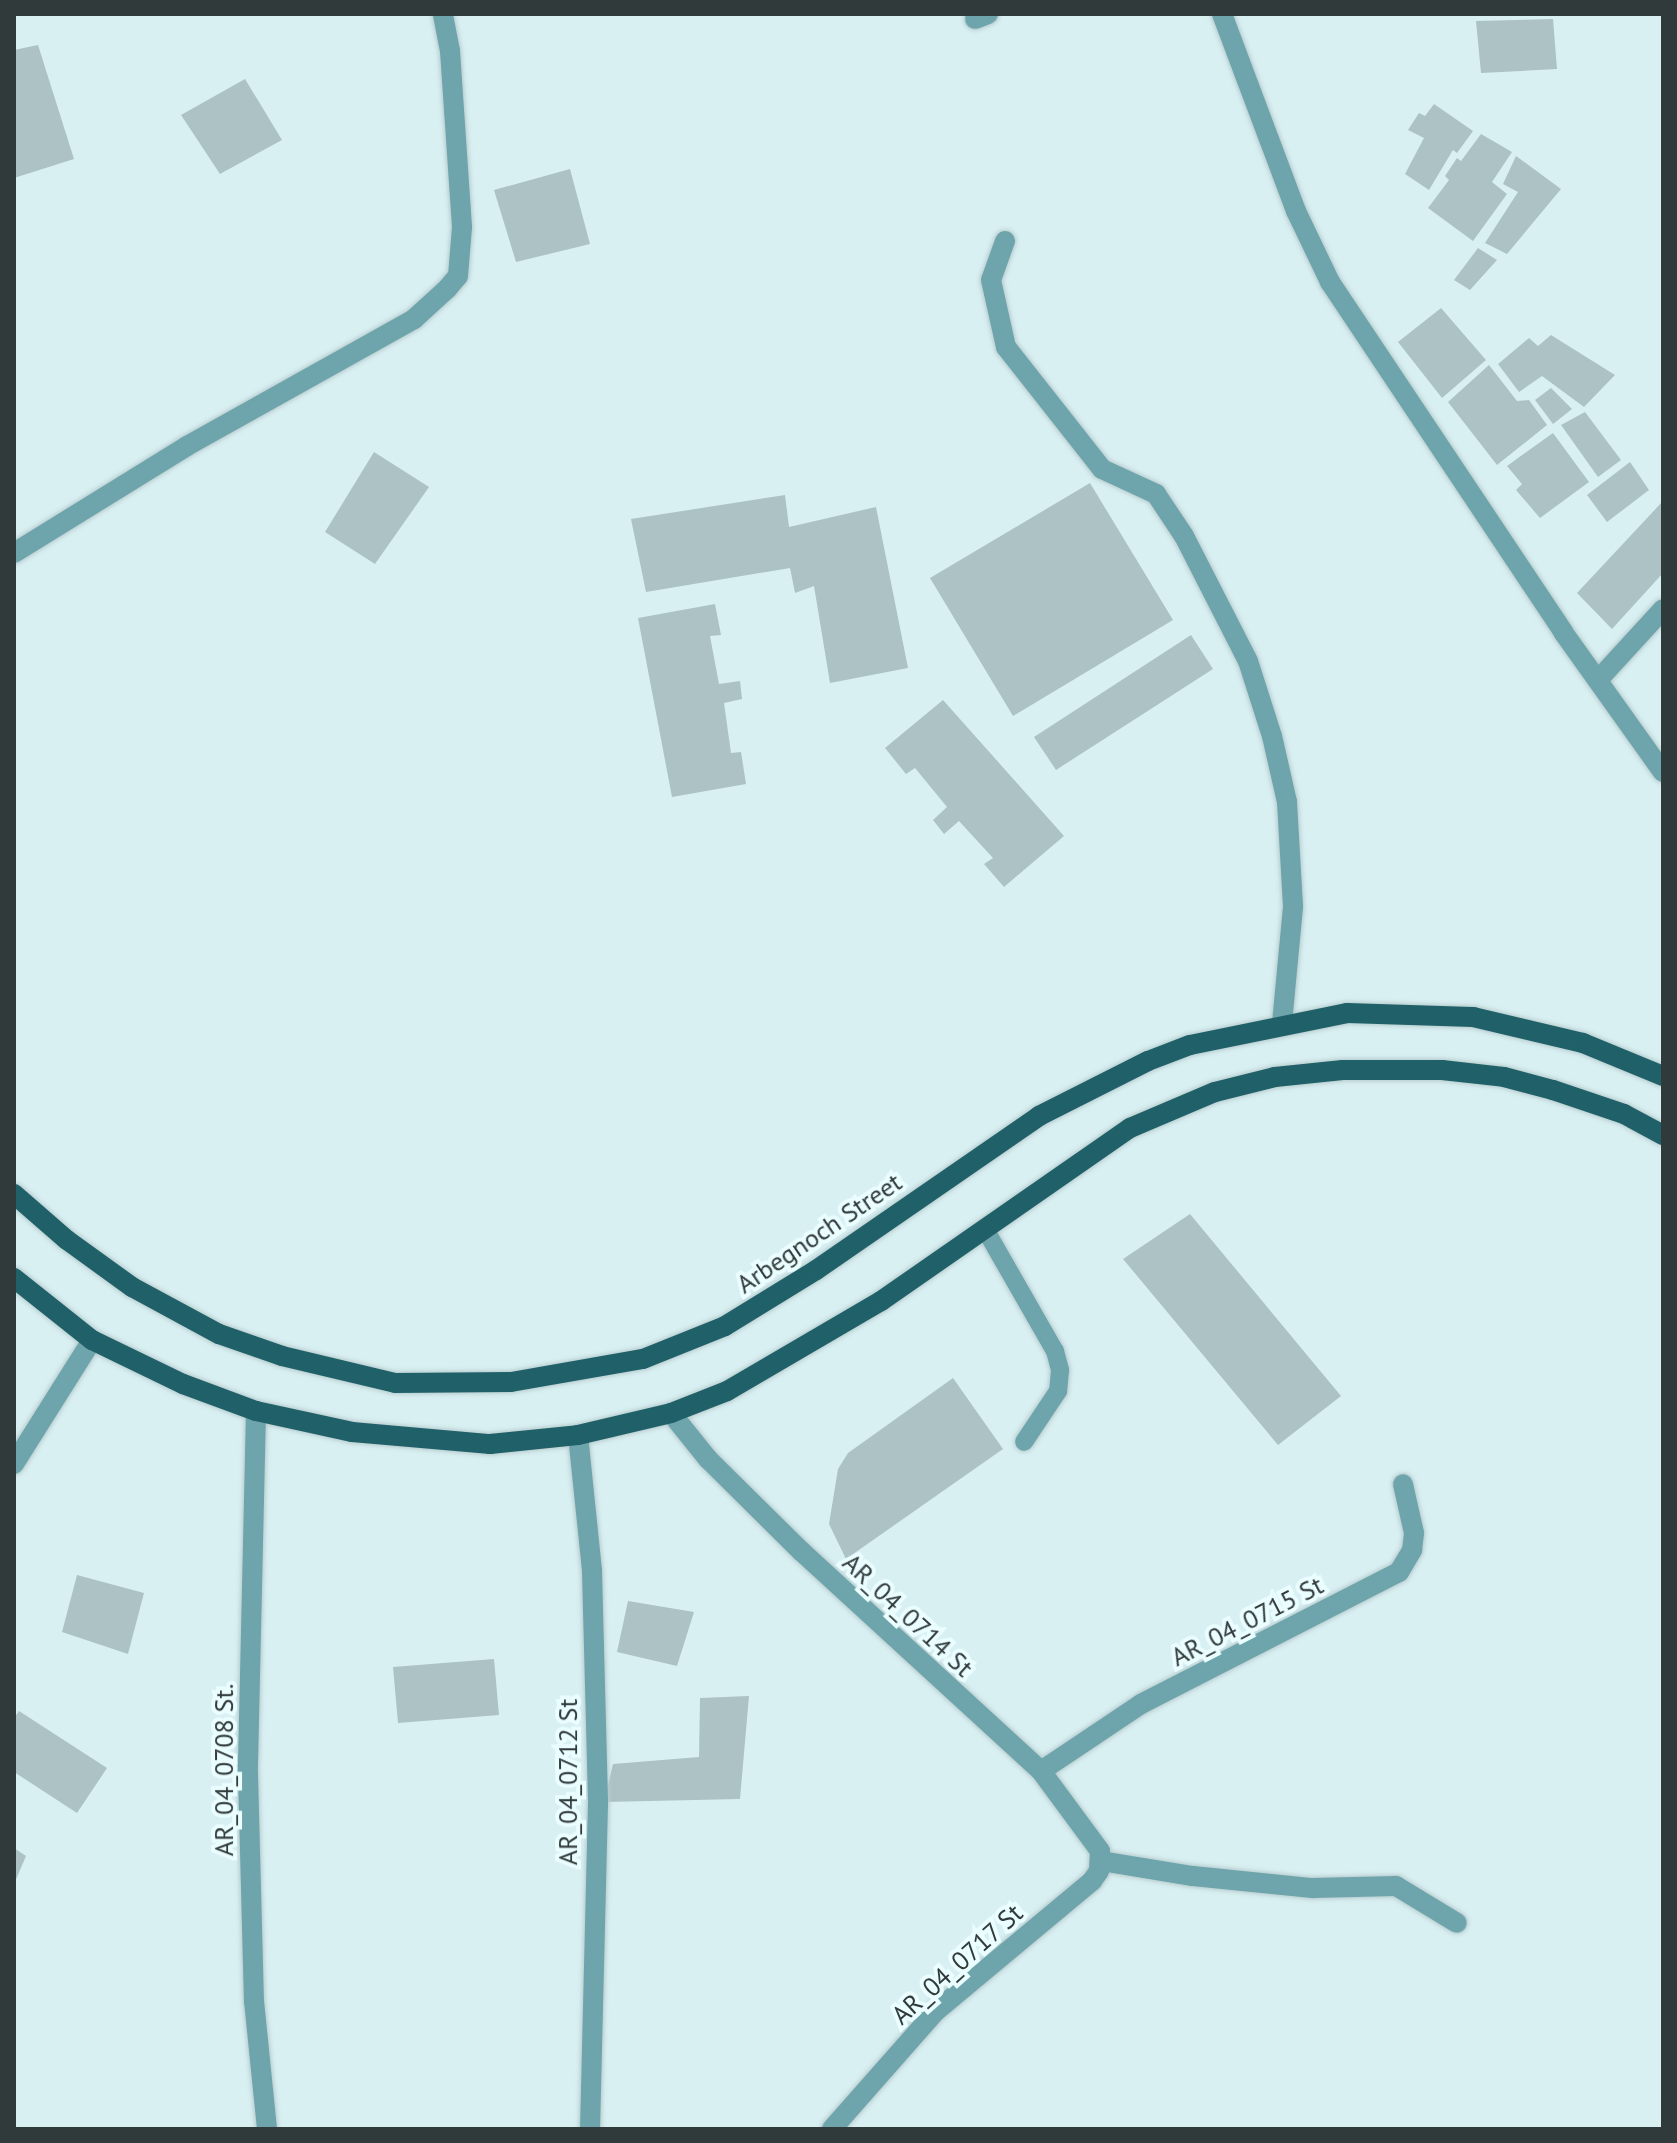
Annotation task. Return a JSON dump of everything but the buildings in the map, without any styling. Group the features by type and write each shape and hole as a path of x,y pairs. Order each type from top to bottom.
{"main road":[{"name":"Arbegnoch Street","path":"14,1194 37,1216 132,1287 219,1334 282,1356 395,1383 511,1382 643,1359 725,1326 816,1270 1039,1116 1148,1061 1190,1045 1347,1013 1473,1017 1583,1043 1663,1076"},
{"path":"14,1278 92,1340 183,1384 256,1411 352,1432 490,1444 578,1435 671,1413 727,1391 778,1364 881,1301 1130,1128 1215,1092 1275,1077 1399,1067 1504,1077 1624,1114 1663,1135"}],"street":[{"path":"14,553 187,446 414,319 458,276 462,227 450,51 443,14"},
{"path":"1222,14 1296,211 1330,282 1663,772"},
{"path":"1005,241 991,280 1006,347 1102,469 1156,494 1169,511 1248,661 1272,736 1287,802 1293,907 1282,1024"},
{"path":"1598,680 1663,609"},
{"path":"14,1464 92,1340"},
{"name":"AR_04_0708 St.","path":"256,1411 248,1774 254,2001 267,2129"},
{"name":"AR_04_0714 St","path":"671,1413 708,1459 802,1552 1041,1771 1100,1851 1101,1861"},
{"name":"AR_04_0712 St","path":"578,1435 592,1571 598,1803 590,2129"},
{"name":"AR_04_0715 St","path":"1041,1771 1141,1704 1399,1572 1412,1550 1414,1533 1403,1484"},
{"path":"1101,1861 1193,1876 1312,1888 1396,1886 1457,1923"},
{"name":"AR_04_0717 St","path":"832,2129 935,2012 1092,1881 1101,1861"}],"lane":[{"path":"985,1229 1055,1351 1060,1370 1058,1391 1024,1442"}]}
